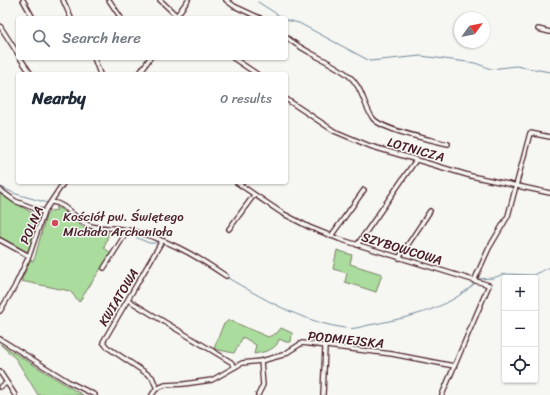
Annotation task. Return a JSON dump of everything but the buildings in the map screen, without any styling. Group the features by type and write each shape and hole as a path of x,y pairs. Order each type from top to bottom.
{"street":[{"path":"23,0 32,16"},
{"path":"63,0 70,16"},
{"path":"109,0 120,16"},
{"path":"160,0 176,16"},
{"path":"178,16 188,0"},
{"path":"226,0 234,6 256,16"},
{"path":"0,26 16,50"},
{"path":"538,29 550,32"},
{"path":"288,39 302,50 334,66 355,81 370,116 377,123 404,133 448,144"},
{"path":"21,60 30,72"},
{"path":"95,60 99,72"},
{"path":"140,72 149,60"},
{"path":"236,60 254,72"},
{"name":"LOTNICZA","path":"288,100 334,131 370,146 514,186 550,193"},
{"path":"474,281 489,248 508,216 514,186 530,133 550,137"},
{"path":"358,244 416,160"},
{"name":"POLNA","path":"0,311 14,288 29,256 44,212 63,184"},
{"name":"SZYBOWCOWA","path":"239,184 297,222 331,236 489,285 454,366"},
{"path":"0,190 15,201 44,212"},
{"path":"331,236 364,190"},
{"path":"229,229 254,195"},
{"name":"POLNA","path":"52,202 59,203 85,224 128,230 180,246 226,276"},
{"path":"399,258 430,210"},
{"path":"104,268 128,230"},
{"name":"POLNA","path":"0,240 29,256"},
{"name":"KWIATOWA","path":"157,389 152,377 107,347 103,342 162,241"},
{"path":"128,300 231,362 235,367"},
{"path":"0,339 64,379 95,395"},
{"name":"PODMIEJSKA","path":"157,389 165,385 212,380 247,362 261,361 291,351 302,343 392,354 454,366"},
{"path":"323,395 326,347"},
{"path":"258,395 263,385 261,361"},
{"path":"442,395 454,366"},
{"path":"0,372 15,395"},
{"path":"0,387 7,382"},
{"path":"152,395 157,389"}],"green space":[{"path":"0,194 39,217 28,253 0,237"},
{"path":"55,207 59,208 78,224 87,229 109,232 104,248 111,253 79,302 70,291 21,281 30,260 33,261 35,257 46,216 50,211 57,210"},
{"path":"337,250 352,255 350,264 382,274 376,292 345,282 347,273 333,269"},
{"path":"229,320 268,337 277,333 281,328 292,333 291,342 286,342 279,339 276,346 273,348 254,354 256,345 243,337 234,353 214,349 223,325"},
{"path":"0,344 83,395 38,395 16,359"}],"waterway":[{"path":"258,2 280,16"},
{"path":"288,20 299,23 370,61 421,56 475,63 491,69 516,66 550,72"},
{"path":"1,187 16,194 48,203"},
{"path":"54,204 59,206 78,222 91,229 124,232"},
{"path":"128,234 149,243 159,243"},
{"path":"163,243 173,247"},
{"path":"178,249 185,253"},
{"path":"195,259 208,266"},
{"path":"478,279 493,278 504,274 533,275 550,267"},
{"path":"228,278 295,314 324,324 345,328 357,328 428,311 453,299 475,283"}],"place":[{"name":"Kościół pw. Świętego Michała Archanioła","path":"55,223"}]}
